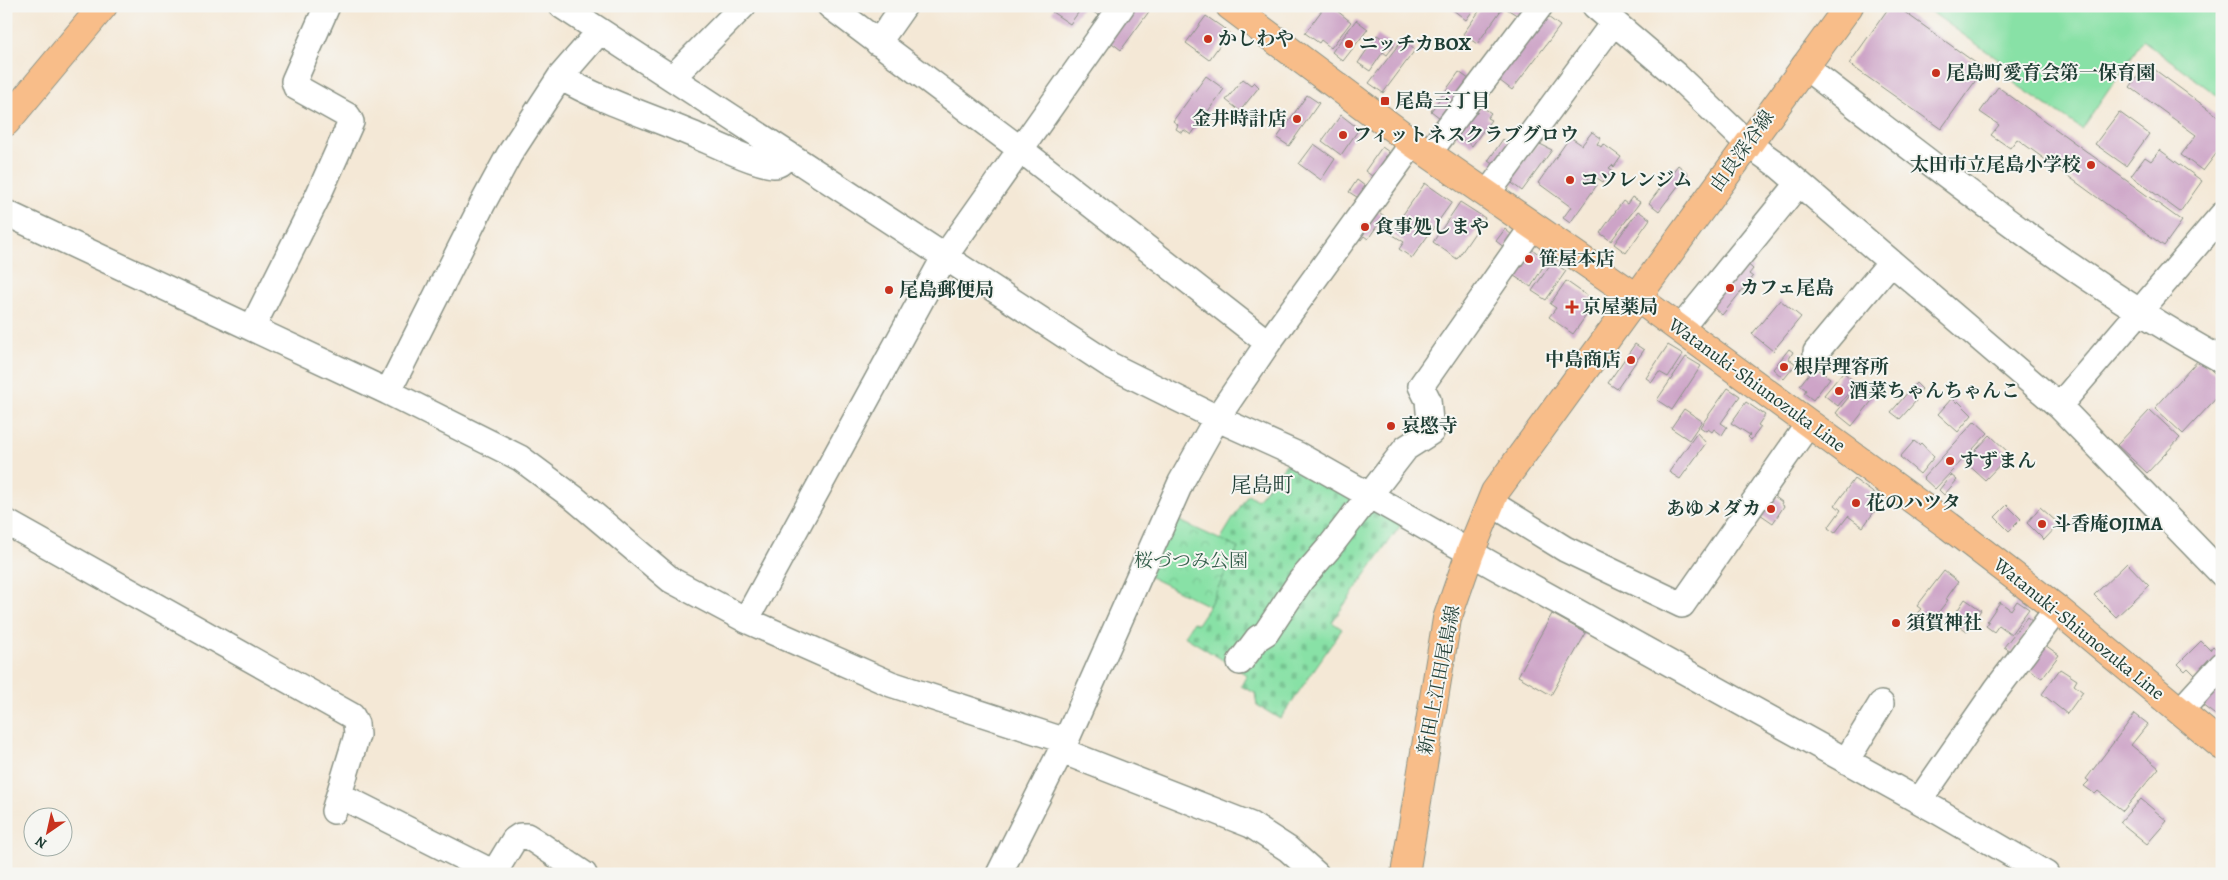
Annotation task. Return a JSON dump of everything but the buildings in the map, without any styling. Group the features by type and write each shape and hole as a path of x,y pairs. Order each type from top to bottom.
{"main road":[{"path":"6,122 103,6"},
{"name":"Watanuki-Shiunozuka Line","path":"1230,6 1420,148 1636,297 1954,529 2057,609 2222,746"},
{"name":"由良深谷線","path":"1636,297 1849,6"},
{"name":"新田上江田尾島線","path":"1405,874 1447,618 1470,553 1495,492 1636,297"}],"street":[{"path":"252,328 317,198 351,122 348,116 296,87 294,81 327,6"},
{"path":"562,6 1110,365 1217,418 1298,455 1470,553 1846,760 2046,874"},
{"path":"672,78 743,6"},
{"path":"830,6 1020,149 1268,343"},
{"path":"878,43 904,6"},
{"path":"746,620 946,256 1122,6"},
{"path":"999,874 1064,746 1181,482 1217,418 1268,343 1420,148 1540,6"},
{"path":"1595,6 1677,76 1748,144 1799,183 2060,406 2222,574"},
{"path":"1487,194 1614,22"},
{"path":"388,392 509,155 560,77 600,31"},
{"path":"1804,66 2054,254 2140,312 2222,360"},
{"path":"560,77 587,93 616,106 654,118 744,156 774,165 781,163 788,154"},
{"path":"1680,329 1799,183"},
{"path":"6,212 388,392 520,458 574,498 671,580 746,620 891,684 1064,746 1251,825 1288,849 1316,874"},
{"path":"2060,406 2222,215"},
{"path":"1240,662 1258,638 1266,633 1301,580 1328,549 1406,448 1431,432 1428,400 1421,386 1533,226"},
{"path":"1816,352 1891,262"},
{"path":"1491,503 1566,549 1682,605 1809,423"},
{"path":"6,522 352,716 356,724 357,735 336,803 491,870 497,868 514,840 520,836 527,836 584,874"},
{"path":"1919,801 1996,690 2057,609"},
{"path":"2180,711 2222,665"},
{"path":"1846,760 1881,704"}],"green space":[{"path":"1923,6 2208,6 2219,18 2222,18 2222,99 2143,40 2082,129 2014,83 2020,75"},
{"path":"1290,459 1403,522 1332,622 1342,629 1280,719 1257,705 1255,693 1241,686 1247,675 1184,636 1193,622 1197,624 1209,606 1238,548 1220,540 1248,494 1257,500"},
{"name":"桜づつみ公園","path":"1167,515 1238,548 1209,606 1142,573"}],"place":[{"name":"かしわや","path":"1208,39"},
{"name":"ニッチカBOX","path":"1349,44"},
{"name":"尾島町愛育会第一保育園","path":"1936,73"},
{"name":"尾島三丁目","path":"1385,101"},
{"name":"金井時計店","path":"1297,119"},
{"name":"フィットネスクラブグロウ","path":"1343,135"},
{"name":"太田市立尾島小学校","path":"2091,165"},
{"name":"コソレンジム","path":"1570,180"},
{"name":"食事処しまや","path":"1365,227"},
{"name":"笹屋本店","path":"1529,259"},
{"name":"カフェ尾島","path":"1730,288"},
{"name":"尾島郵便局","path":"889,290"},
{"name":"京屋薬局","path":"1572,307"},
{"name":"中島商店","path":"1631,360"},
{"name":"根岸理容所","path":"1784,367"},
{"name":"酒菜ちゃんちゃんこ","path":"1839,391"},
{"name":"哀愍寺","path":"1391,426"},
{"name":"すずまん","path":"1950,461"},
{"name":"花のハツタ","path":"1856,503"},
{"name":"あゆメダカ","path":"1771,509"},
{"name":"斗香庵OJIMA","path":"2042,524"},
{"name":"須賀神社","path":"1896,623"}],"district":[{"name":"尾島町","path":"1262,485"}]}
